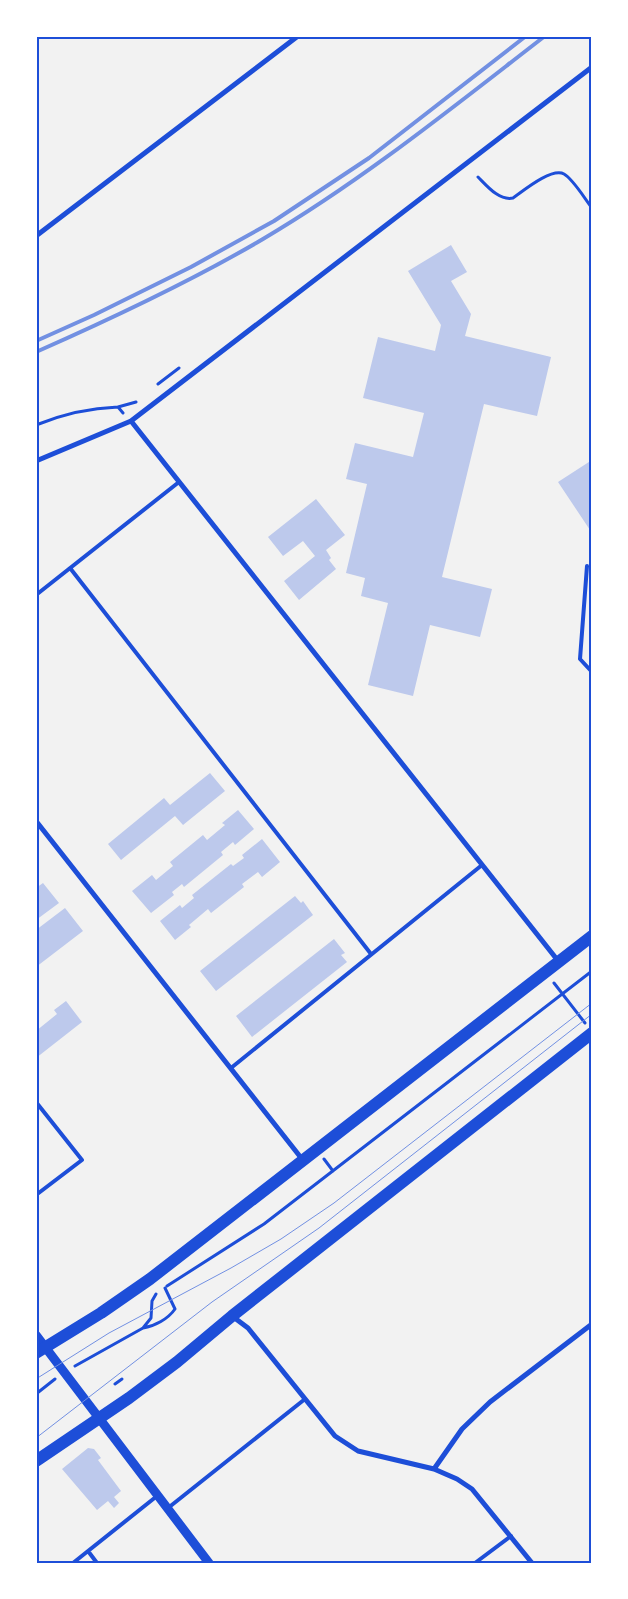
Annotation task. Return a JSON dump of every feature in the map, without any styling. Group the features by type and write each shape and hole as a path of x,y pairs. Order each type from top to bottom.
{"highway":[{"path":"41,1350 127,1297 592,936"},
{"path":"36,1461 176,1362 590,1029"}],"street":[{"path":"36,236 298,36"},
{"path":"36,461 131,421 592,67"},
{"path":"131,421 559,962"},
{"path":"36,822 304,1161"},
{"path":"232,1316 248,1328 335,1436 358,1451 434,1469 472,1489 532,1563"},
{"path":"434,1469 462,1429 490,1402 592,1324"},
{"path":"36,1335 41,1350 66,1372 209,1563"}],"lane":[{"path":"36,595 179,482"},
{"path":"592,574 587,566 580,659 592,672"},
{"path":"70,568 371,954"},
{"path":"231,1068 482,864"},
{"path":"36,1102 82,1160 36,1195"},
{"path":"167,1509 305,1399"},
{"path":"73,1563 157,1496"},
{"path":"475,1563 511,1536"},
{"path":"88,1551 97,1563"}],"path":[{"path":"478,177 501,198 507,200 544,177 558,173 565,174 592,208"},
{"path":"36,425 57,416 94,408 118,407 131,421"},
{"path":"143,1328 151,1318 152,1298 164,1288 264,1224 592,971"},
{"path":"546,972 590,1029"},
{"path":"36,1394 66,1372 143,1328 154,1326 175,1310 164,1288"},
{"path":"115,1384 122,1379"}],"building":[{"path":"451,245 467,272 451,281 471,314 465,336 551,357 537,416 484,404 442,577 492,589 480,637 430,625 413,696 368,685 388,603 361,596 365,578 346,573 367,484 346,479 355,443 413,457 424,413 363,398 378,337 435,351 441,325 408,271"},
{"path":"592,460 592,533 558,482"},
{"path":"316,499 345,535 326,550 331,558 329,560 336,569 299,600 284,581 315,556 303,541 283,556 268,537"},
{"path":"210,773 225,791 183,825 175,816 121,860 108,844 164,798 170,805"},
{"path":"238,810 254,829 235,845 233,842 221,852 223,855 184,887 182,884 172,892 174,895 151,913 132,891 152,875 156,880 173,866 170,862 203,835 207,840 225,825 222,823"},
{"path":"262,839 280,862 262,877 258,872 242,884 244,887 211,913 208,909 175,940 160,921 180,905 182,908 194,898 192,895 231,864 233,866 244,858 242,855"},
{"path":"43,883 59,903 36,920 36,888"},
{"path":"295,896 301,903 303,901 313,915 216,991 200,971"},
{"path":"65,908 83,931 36,967 36,930"},
{"path":"334,939 345,953 341,955 347,962 252,1037 236,1016"},
{"path":"66,1001 82,1022 36,1058 36,1031 57,1014 54,1010"},
{"path":"88,1448 94,1449 101,1458 98,1460 121,1491 114,1497 119,1503 114,1508 108,1501 97,1510 62,1469"}],"tram line":[{"path":"36,1379 109,1333 281,1239 334,1203 592,1003"},
{"path":"36,1438 212,1302 319,1228 592,1014"}],"railway":[{"path":"36,341 94,315 191,267 274,221 369,158 526,36"},
{"path":"36,352 179,285 263,239 372,168 545,36"}]}
